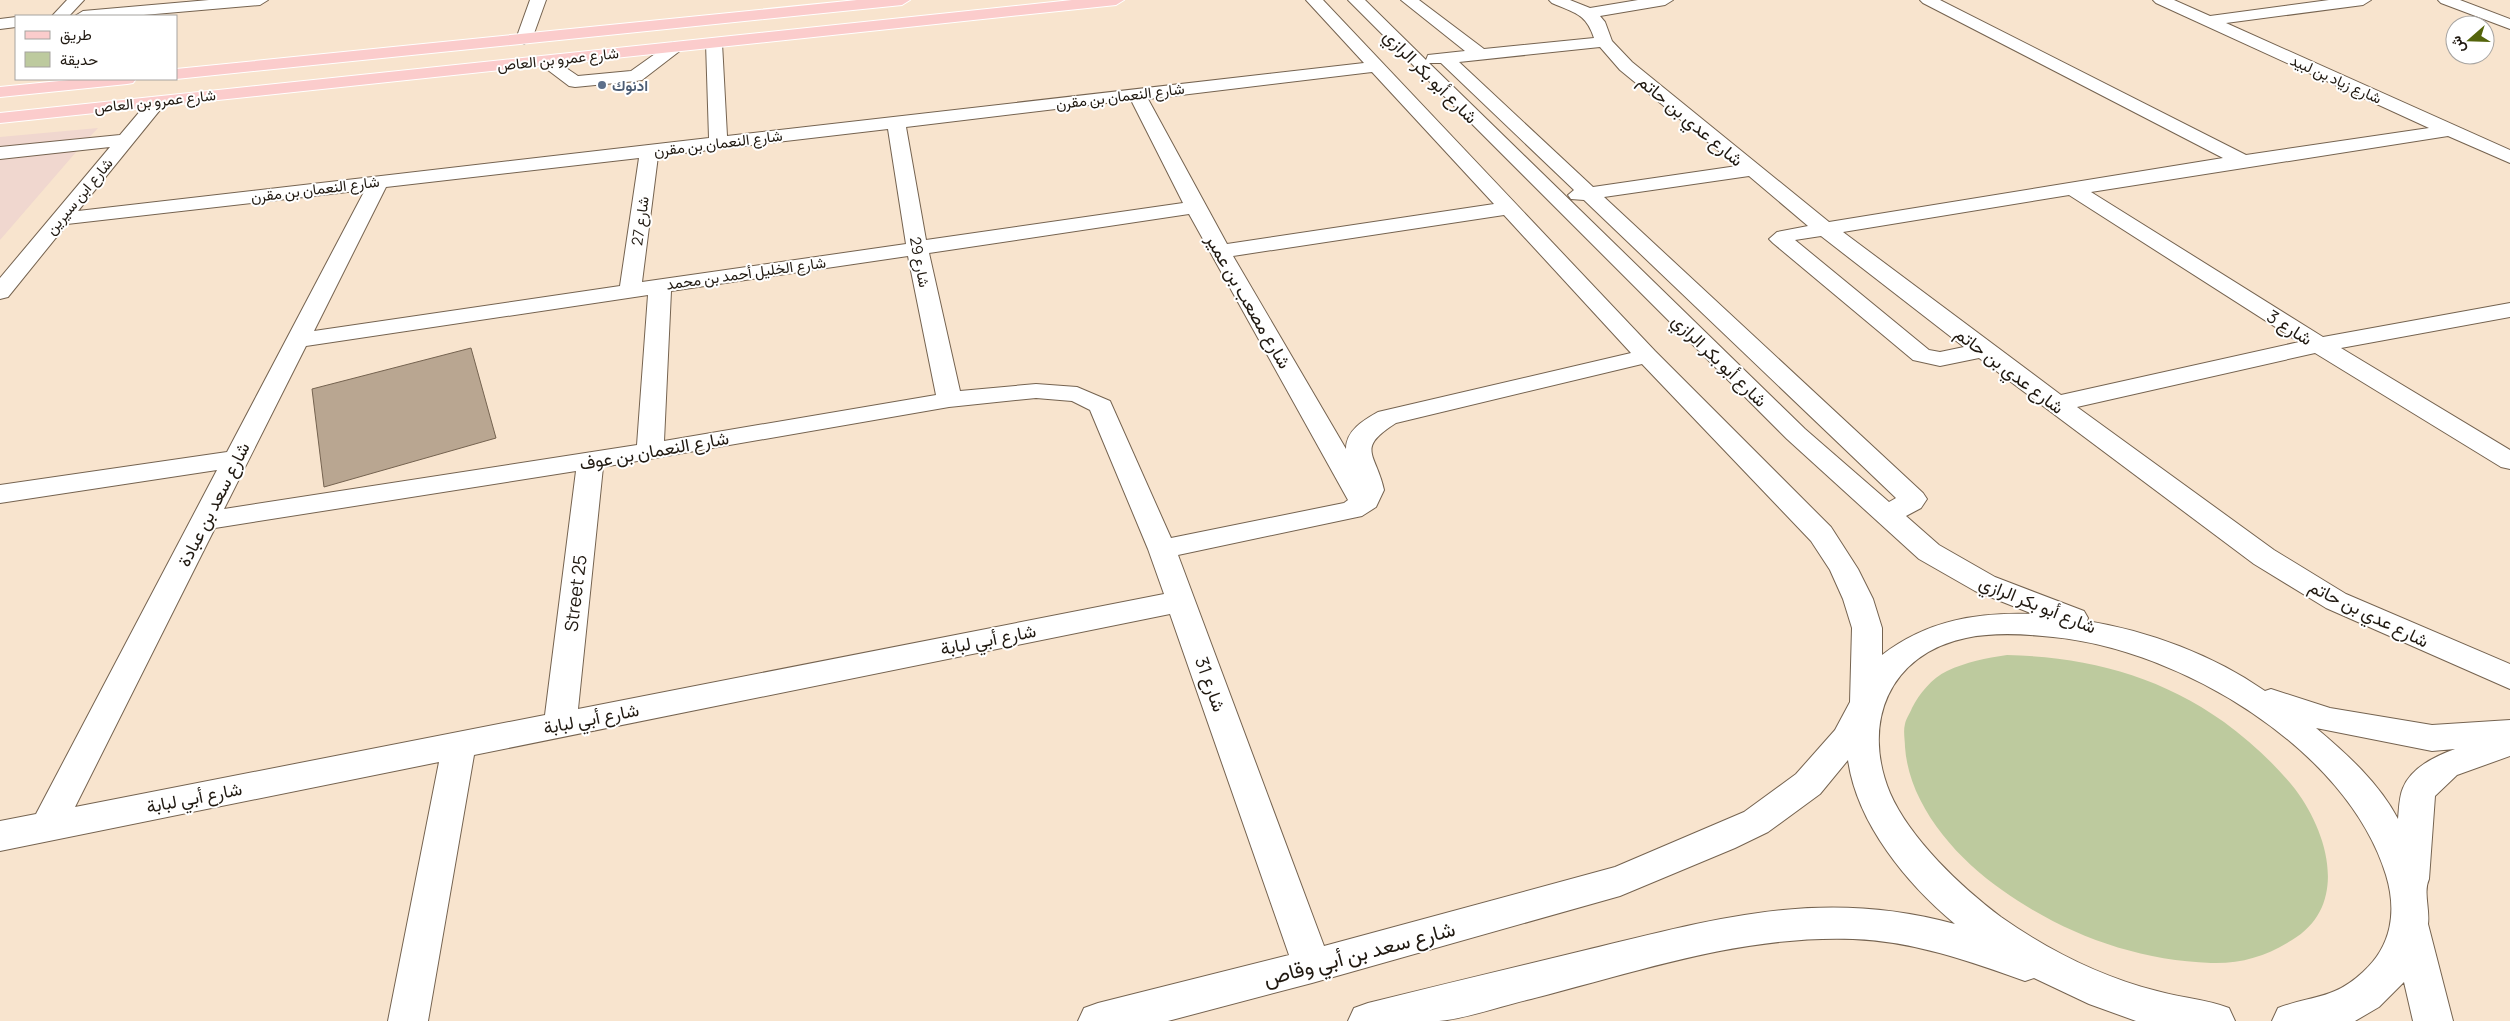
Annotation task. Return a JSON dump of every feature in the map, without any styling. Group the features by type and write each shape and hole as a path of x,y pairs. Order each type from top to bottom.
{"main road":[{"name":"شارع عمرو بن العاص","path":"178,74 902,0"},
{"path":"1039,0 1047,4 1076,4"},
{"name":"شارع عمرو بن العاص","path":"0,118 1116,0"},
{"name":"شارع عمرو بن العاص","path":"0,92 117,80"}],"street":[{"path":"61,15 76,0"},
{"path":"94,15 260,0"},
{"path":"524,39 538,0"},
{"name":"شارع أبو بكر الرازي","path":"1314,0 1647,356 1821,534 1844,568 1858,599 1867,628 1866,702"},
{"name":"شارع أبو بكر الرازي","path":"1356,0 1796,434 1929,552 1985,584 2137,644"},
{"path":"1409,0 1480,54"},
{"path":"1557,0 1588,13 1665,0"},
{"path":"1928,0 2243,161"},
{"name":"شارع زياد بن لبيد","path":"2161,0 2510,157"},
{"path":"2208,21 2363,0"},
{"path":"2446,0 2510,24"},
{"name":"شارع عدي بن حاتم","path":"1588,13 1597,22 1604,42 1626,66 1825,229 1983,350 2264,557 2336,601 2510,677"},
{"path":"0,24 15,22"},
{"path":"1415,60 1604,42"},
{"path":"714,43 718,143"},
{"path":"544,61 575,82 636,76 676,47"},
{"path":"1445,58 1913,498 1911,502 1886,515"},
{"name":"شارع النعمان بن مقرن","path":"61,219 1375,67"},
{"name":"شارع مصعب بن عمير","path":"1137,94 1195,207 1364,505"},
{"name":"شارع ابن سيرين","path":"0,292 158,101"},
{"name":"شارع 29","path":"896,122 917,248 949,400"},
{"path":"1983,350 1940,359 1921,355 1780,240 1784,236 2073,188 2450,130"},
{"path":"0,153 126,140"},
{"name":"شارع 27","path":"630,290 649,151"},
{"path":"1556,199 1752,170"},
{"name":"شارع سعد بن عبادة","path":"47,826 379,182"},
{"name":"شارع 3","path":"2073,188 2319,345 2510,461"},
{"name":"شارع الخليل أحمد بن محمد","path":"298,340 1195,207"},
{"path":"1221,251 1509,208"},
{"path":"650,451 660,286"},
{"path":"2056,404 2319,345 2510,310"},
{"path":"1162,550 1352,510 1364,505 1371,498 1371,490 1358,452 1359,438 1370,425 1387,418 1647,356"},
{"name":"شارع النعمان بن عوف","path":"205,521 590,462 949,400 1036,391 1077,394 1101,406"},
{"name":"شارع 31","path":"1101,406 1182,601 1312,966"},
{"path":"0,494 237,459"},
{"name":"Street 25","path":"560,724 590,462"},
{"name":"شارع أبي لبابة","path":"0,836 1182,601"},
{"name":"شارع سعد بن أبي وقاص","path":"1098,1021 1312,966 1620,880 1731,834 1756,822 1808,784 1847,739 1882,672 1908,648 1943,633 1985,624 2032,623 2084,630 2137,644"},
{"path":"2137,644 2192,665 2245,693 2294,728 2331,760 2374,810 2399,856 2433,1021"},
{"path":"2245,693 2330,720 2432,738 2510,733"},
{"path":"1866,702 1860,737 1868,778 1888,822 1921,867 1967,911 2023,952 2088,986 2163,1021"},
{"path":"2292,1021 2332,1013 2372,991 2398,961 2410,913 2414,828 2419,790 2445,766 2510,743"},
{"path":"408,1021 459,744"},
{"path":"1368,1021 1596,966 1654,949 1745,930 1841,923 1884,925 1959,941 2154,1009 2215,1021"}],"shaded area":[{"path":"98,128 83,144 0,240 0,137"}],"green space":[{"path":"2007,655 2065,660 2093,665 2147,681 2174,692 2199,706 2224,722 2253,745 2295,789 2317,827 2324,848 2328,869 2327,889 2321,908 2310,926 2283,946 2263,955 2233,962 2211,963 2155,957 2101,942 2050,920 2002,890 1968,862 1938,828 1925,809 1915,789 1908,768 1904,727 1918,697 1941,674 1969,663"}],"building":[{"path":"471,348 496,438 324,487 312,389"}],"place":[{"name":"ادنوك","path":"602,85"}]}
